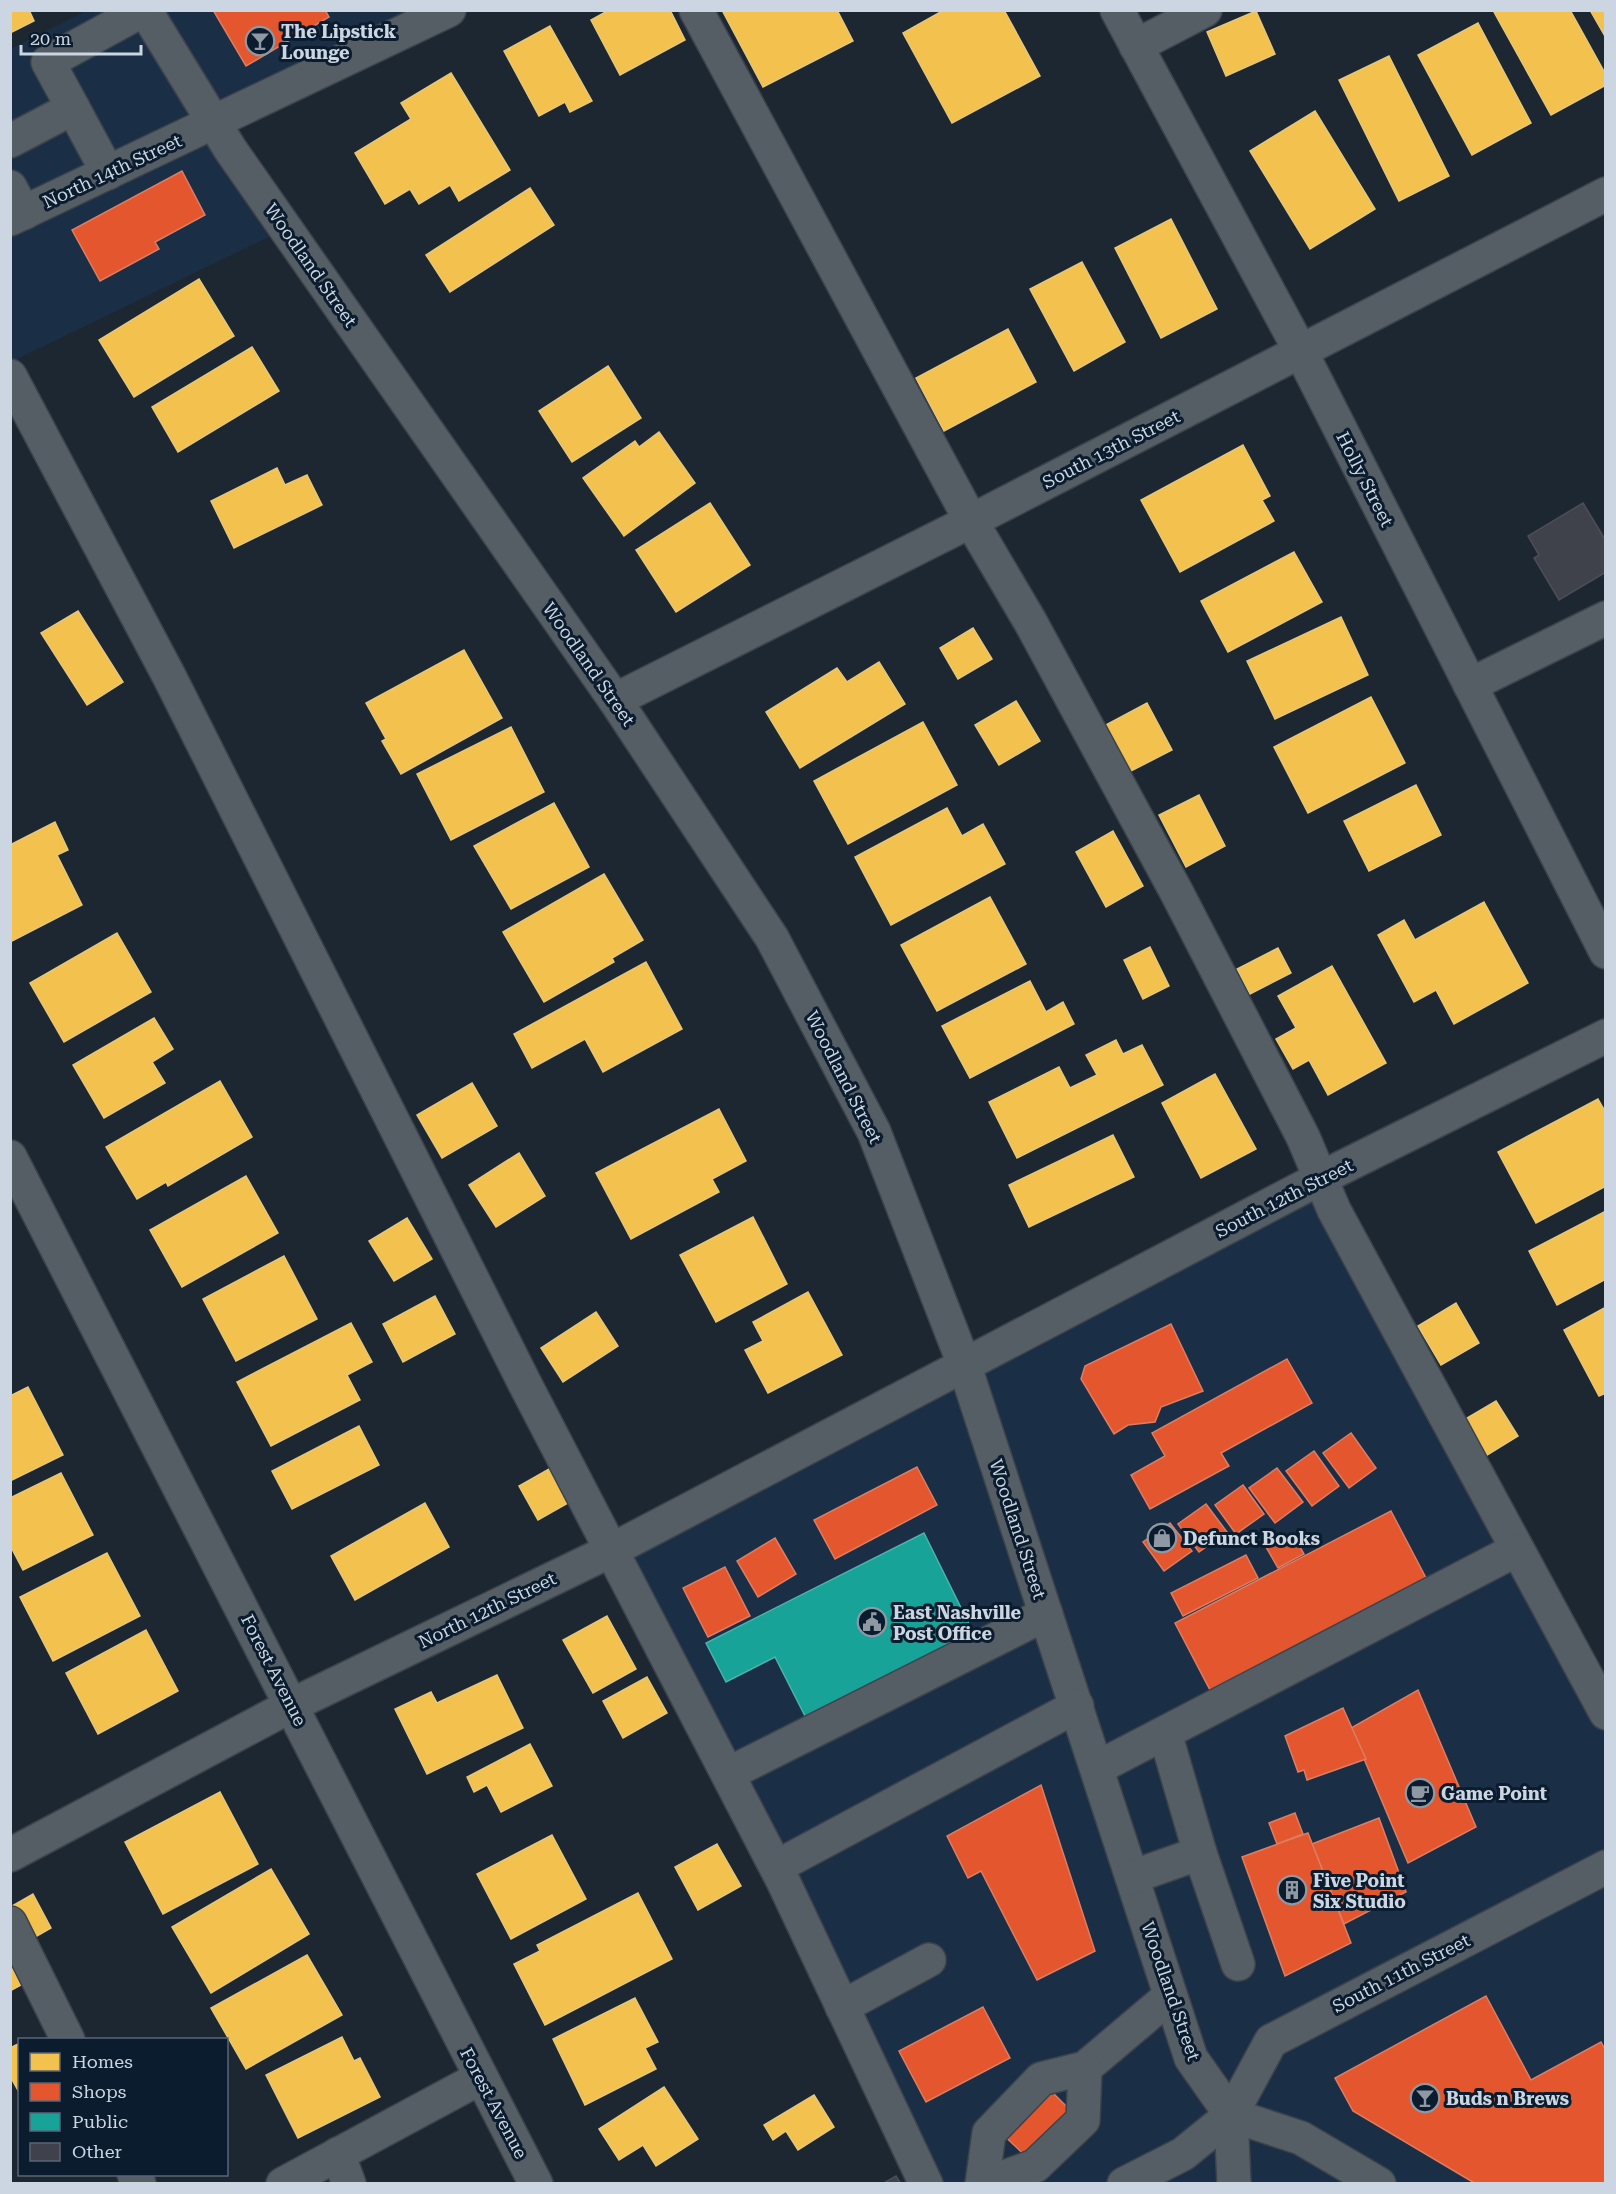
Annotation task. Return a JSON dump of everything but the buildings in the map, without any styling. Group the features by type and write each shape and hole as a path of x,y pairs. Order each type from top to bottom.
{"street":[{"path":"108,173 48,62 144,10"},
{"name":"Woodland Street","path":"144,10 213,123 615,700 772,938 874,1132 964,1364 1191,2058 1231,2115"},
{"name":"North 14th Street","path":"15,206 108,173 449,10"},
{"path":"696,10 971,521 1031,622 1177,893 1303,1137 1319,1179 1605,1713"},
{"name":"Holly Street","path":"1117,10 1300,352 1605,952"},
{"path":"1136,46 1204,10"},
{"path":"10,141 73,108"},
{"name":"South 13th Street","path":"615,700 971,521 1605,194"},
{"path":"10,376 175,687 514,1362 776,1867 926,2184"},
{"path":"1470,685 1605,618"},
{"name":"South 12th Street","path":"964,1364 1319,1179 1605,1036"},
{"name":"Forest Avenue","path":"10,1157 536,2184"},
{"name":"North 12th Street","path":"10,1855 292,1705 612,1550 964,1364"},
{"path":"1097,1768 1516,1550"},
{"path":"728,1774 1046,1614"},
{"path":"776,1867 1077,1706"},
{"path":"1165,1733 1200,1853 1238,1964"},
{"path":"1132,1877 1200,1853"},
{"name":"South 11th Street","path":"1231,2115 1271,2041 1605,1867"},
{"path":"10,1923 67,2038"},
{"path":"842,2007 929,1960"},
{"path":"1085,2068 1083,2120 1035,2166 983,2184 989,2133 1041,2079 1085,2068 1170,1996"},
{"path":"283,2184 343,2169 480,2078"},
{"path":"1125,2184 1183,2154 1231,2115"},
{"path":"1231,2115 1234,2184"},
{"path":"1231,2115 1301,2138 1379,2184"}],"shaded area":[{"path":"86,11 449,11 213,123 285,229 11,362 11,49"},
{"path":"1319,1179 1605,1713 1605,2183 926,2183 612,1550"}],"place":[{"name":"The Lipstick Lounge","path":"260,41"},
{"name":"Defunct Books","path":"1162,1538"},
{"name":"East Nashville Post Office","path":"872,1622"},
{"name":"Game Point","path":"1420,1793"},
{"name":"Five Point Six Studio","path":"1292,1890"},
{"name":"Buds n Brews","path":"1425,2098"}]}
